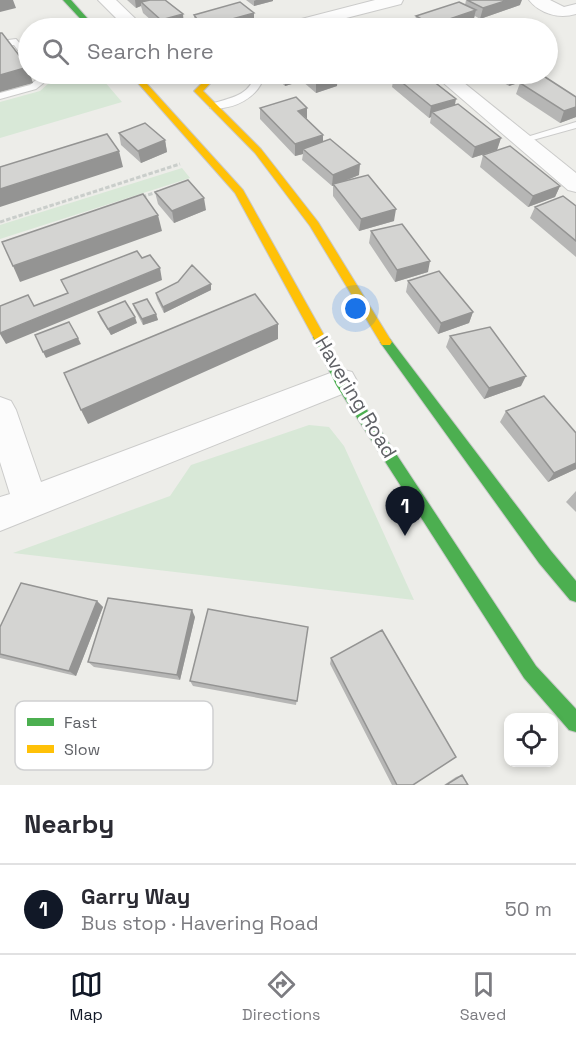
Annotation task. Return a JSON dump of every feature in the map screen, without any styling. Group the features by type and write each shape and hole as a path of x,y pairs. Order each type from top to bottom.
{"main road":[{"path":"66,0 83,18"},
{"name":"Havering Road","path":"143,84 239,192 312,322 341,381 530,672 576,723"},
{"path":"205,84 198,91 258,151 314,224 389,346 545,557 576,594"}],"street":[{"path":"106,0 125,18"},
{"path":"318,18 395,0"},
{"path":"537,0 562,13 576,9"},
{"path":"359,9 370,18"},
{"path":"454,84 576,185"},
{"path":"0,410 15,508 341,381"}],"lane":[{"path":"0,44 16,42 18,45"},
{"path":"0,96 37,84"},
{"path":"214,106 250,95 258,84"},
{"path":"522,140 576,125"}],"path":[{"path":"0,222 207,155"},
{"path":"133,201 166,190"}],"green space":[{"path":"48,84 107,84 122,102 0,138 0,102 40,91"},
{"path":"182,168 190,178 0,239 0,225"},
{"path":"309,425 329,427 344,446 414,600 13,553 170,496 191,465"}],"building":[{"path":"165,0 183,14 159,18 141,2"},
{"path":"467,0 508,0 483,8"},
{"path":"240,2 254,13 236,18 196,18 194,15"},
{"path":"459,2 476,10 453,18 420,18 416,16"},
{"path":"0,33 2,33 18,54 18,70 0,75"},
{"path":"404,84 437,84 456,99 431,106"},
{"path":"522,84 556,84 576,97 576,107 564,111"},
{"path":"296,97 307,108 298,111 323,135 295,144 260,108"},
{"path":"458,104 501,138 475,147 432,112"},
{"path":"145,123 165,140 138,151 119,133"},
{"path":"107,134 119,151 0,189 0,167"},
{"path":"330,139 360,164 333,175 303,149"},
{"path":"510,146 560,186 533,196 483,155"},
{"path":"368,175 396,209 361,219 333,184"},
{"path":"188,180 204,198 172,211 155,192"},
{"path":"143,194 158,215 13,266 2,242"},
{"path":"563,196 576,206 576,241 535,207"},
{"path":"402,224 430,261 397,270 371,231"},
{"path":"137,251 142,258 150,255 160,268 0,333 0,306 28,295 34,306 68,293 61,280"},
{"path":"192,265 211,284 163,307 156,293 178,282"},
{"path":"439,271 473,312 441,323 408,281"},
{"path":"255,294 278,324 81,410 64,373"},
{"path":"147,299 156,314 142,319 133,304"},
{"path":"125,301 135,317 108,329 98,312"},
{"path":"69,322 78,338 43,352 35,335"},
{"path":"490,327 526,376 489,388 450,336"},
{"path":"544,396 576,433 576,463 554,473 506,411"},
{"path":"21,583 97,601 69,671 0,654 0,627"},
{"path":"108,598 192,610 177,675 88,662"},
{"path":"208,609 308,627 297,701 190,681"},
{"path":"382,630 456,757 413,785 397,785 331,658"},
{"path":"462,775 468,785 446,785"}],"traffic: fast":[{"path":"67,0 84,18"},
{"path":"319,337 341,381 530,672 576,723"},
{"path":"386,342 545,557 576,594"}],"traffic: slow":[{"path":"143,84 239,192 319,337"},
{"path":"205,84 198,91 258,151 314,224 386,342"}],"place":[{"name":"Garry Way","path":"405,536"}]}
